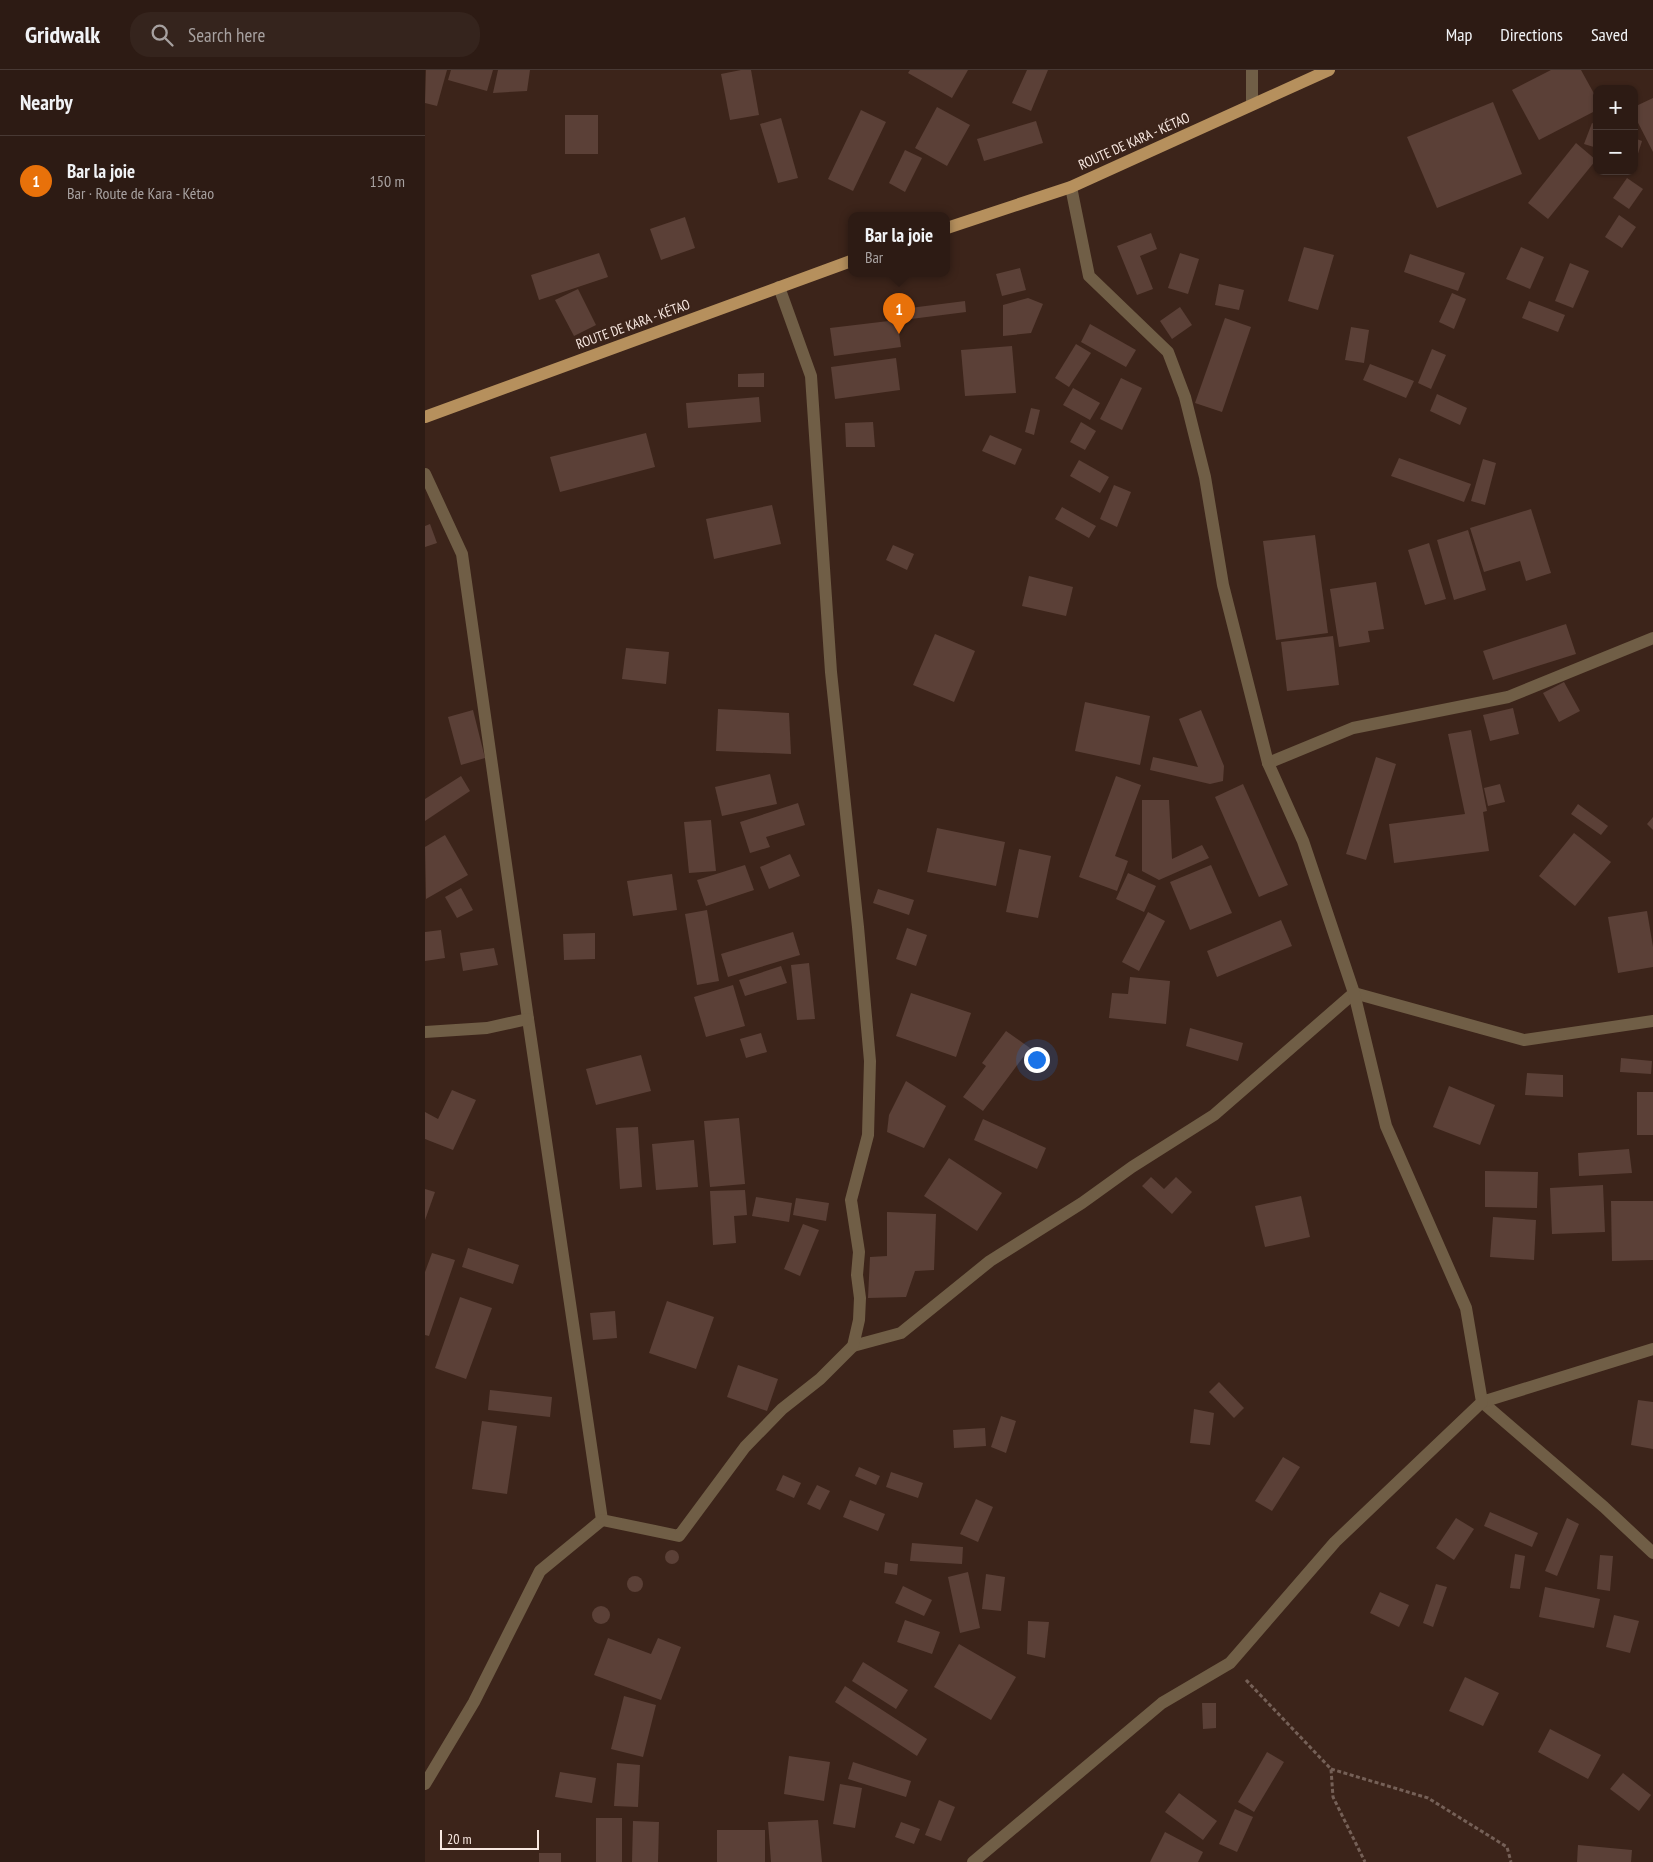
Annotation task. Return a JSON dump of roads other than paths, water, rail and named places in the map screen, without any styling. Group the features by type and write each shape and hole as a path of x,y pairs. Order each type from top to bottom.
{"main road":[{"name":"ROUTE DE KARA - KÉTAO","path":"950,227 1071,186 1329,70"},
{"name":"ROUTE DE KARA - KÉTAO","path":"425,417 848,262"}],"street":[{"path":"1252,70 1252,104"},
{"path":"1071,186 1089,276 1168,352 1185,397 1205,477 1223,585 1268,763 1303,841 1355,993 1386,1126 1466,1308 1483,1402 1604,1507 1653,1553"},
{"path":"779,287 811,376 831,672 870,1061 868,1135 851,1200 859,1252 857,1275 860,1298 859,1320 853,1346"},
{"path":"425,474 462,554 602,1520"},
{"path":"1268,763 1353,728 1508,697 1653,638"},
{"path":"602,1520 679,1536 745,1447 782,1409 819,1379 853,1346 901,1333 990,1261 1082,1203 1214,1115 1355,993"},
{"path":"1355,993 1524,1040 1653,1021"},
{"path":"425,1032 487,1028 528,1019"},
{"path":"973,1862 1163,1703 1230,1663 1335,1542 1483,1402 1653,1349"},
{"path":"425,1784 474,1702 540,1571 602,1520"}],"place":[{"name":"Bar la joie","path":"899,334"}]}
